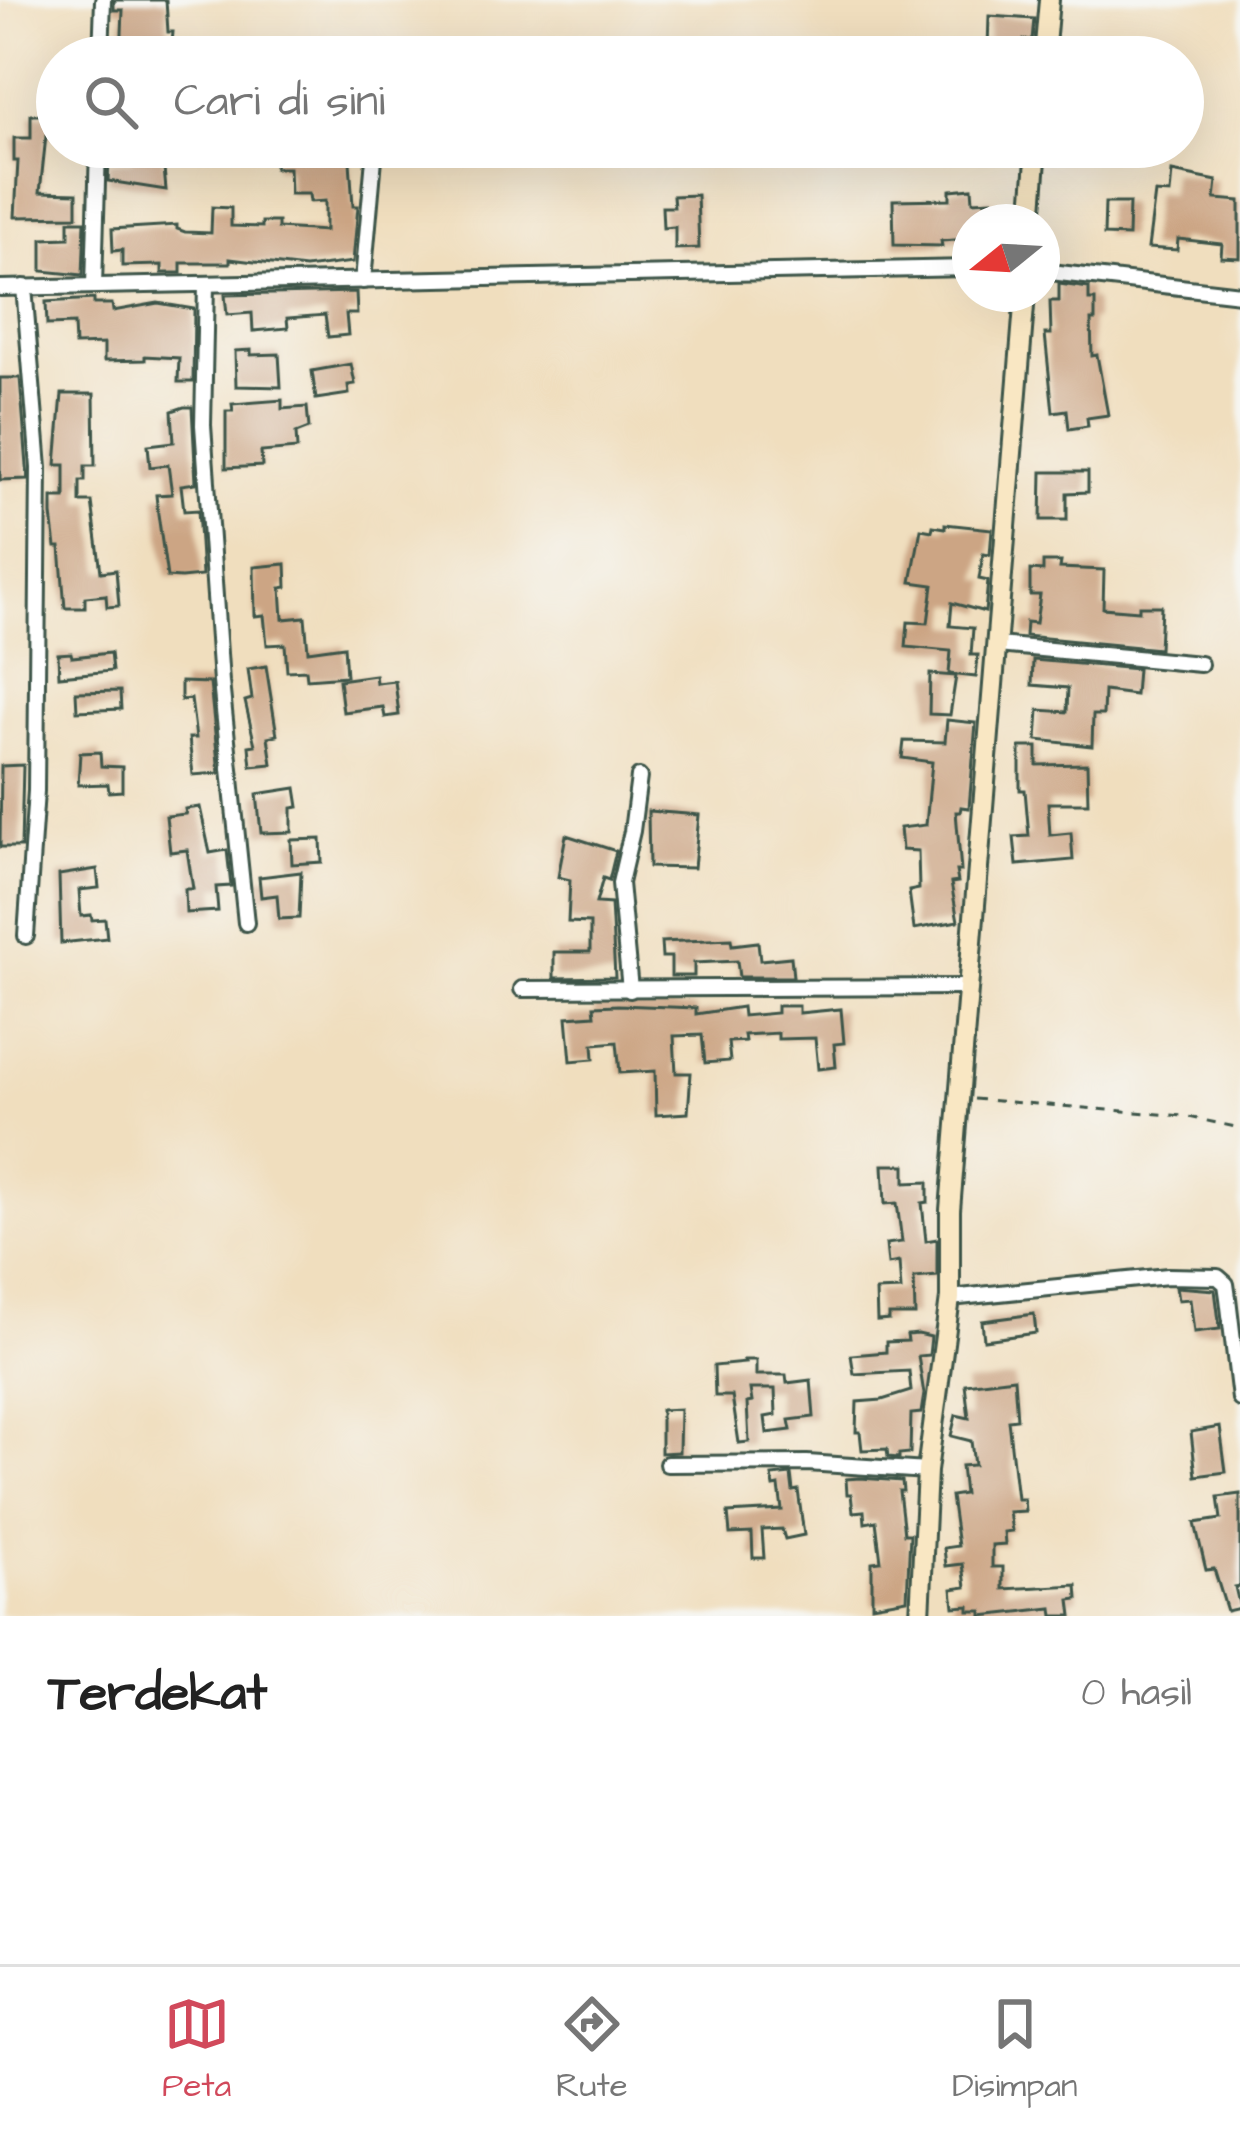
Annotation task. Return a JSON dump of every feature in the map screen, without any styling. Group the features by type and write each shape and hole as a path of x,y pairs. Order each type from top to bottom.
{"main road":[{"path":"1046,36 1049,0"},
{"path":"1032,204 1035,168"},
{"path":"920,1616 928,1471 950,1298 950,1210 1024,312"}],"street":[{"path":"102,36 103,0"},
{"path":"94,286 97,168"},
{"path":"363,281 373,168"},
{"path":"0,288 952,268"},
{"path":"1060,273 1240,294"},
{"path":"206,284 203,424 220,682 246,922"},
{"path":"24,287 39,468 36,791 26,936"},
{"path":"998,645 1201,664"},
{"path":"630,990 620,883 639,777"},
{"path":"522,989 969,987"},
{"path":"950,1298 1168,1276 1219,1277 1226,1284 1240,1399"},
{"path":"667,1464 807,1463 928,1471"}],"path":[{"path":"961,1098 1184,1116 1240,1128"}],"building":[{"path":"114,0 166,0 168,32 173,36 122,36 123,10 114,10"},
{"path":"989,16 1034,19 1032,36 988,36"},
{"path":"31,115 36,115 36,168 43,168 40,192 77,193 77,216 15,217 18,161 14,161 14,138 31,138"},
{"path":"109,168 164,168 166,190 108,181"},
{"path":"289,168 350,168 353,206 358,206 353,262 305,268 230,259 230,263 181,263 181,273 162,273 162,265 122,266 122,250 113,251 112,229 177,225 185,232 211,233 212,207 231,208 231,226 262,227 262,222 278,222 278,228 325,231 325,201 310,202 309,194 290,194"},
{"path":"1172,172 1217,181 1215,199 1240,201 1240,258 1221,257 1222,244 1178,239 1177,250 1148,248 1155,193 1170,194"},
{"path":"972,188 973,201 992,200 992,204 952,204 952,240 941,241 942,246 894,245 893,200 950,199 950,190"},
{"path":"697,195 699,248 675,249 675,227 663,228 662,207 674,207 673,196"},
{"path":"1105,203 1129,203 1128,236 1104,235"},
{"path":"69,221 85,221 83,275 42,271 42,239 69,238"},
{"path":"1060,284 1089,288 1089,300 1095,300 1092,356 1097,355 1108,415 1087,418 1088,426 1069,429 1067,410 1053,412 1045,334 1051,334 1050,312 1060,312"},
{"path":"356,292 357,314 346,314 348,335 328,337 325,315 287,318 288,328 253,331 252,313 227,315 225,295"},
{"path":"94,299 94,304 112,304 113,311 158,303 194,309 193,382 178,382 179,358 104,361 104,344 75,345 74,324 47,325 46,302"},
{"path":"251,350 251,355 279,354 281,387 236,386 235,351"},
{"path":"351,364 355,384 348,385 349,394 316,399 312,371"},
{"path":"0,378 20,378 28,479 0,480"},
{"path":"62,394 94,394 95,466 85,466 80,502 92,502 101,572 116,570 119,606 107,607 106,595 85,597 85,608 65,608 52,515 52,498 65,498 65,465 56,465"},
{"path":"282,400 282,409 307,407 309,428 296,433 297,449 261,452 262,466 226,468 226,411 233,411 232,404"},
{"path":"192,407 196,483 181,485 184,511 198,510 202,576 181,578 167,577 158,514 156,495 172,494 168,465 150,467 148,445 174,442 172,411"},
{"path":"1042,472 1088,472 1088,492 1067,493 1067,520 1041,520"},
{"path":"945,524 992,529 990,555 983,554 979,579 988,581 985,612 952,603 950,626 973,628 971,655 978,655 976,677 949,674 951,651 906,647 908,622 928,623 933,585 911,582 921,529 932,531 933,526 945,528"},
{"path":"1043,562 1061,562 1060,568 1104,570 1103,608 1139,611 1139,606 1161,606 1159,649 1025,636 1026,622 1036,623 1040,595 1030,595 1030,570 1043,571"},
{"path":"286,564 287,587 281,588 283,619 305,617 308,651 344,646 346,676 307,679 306,670 287,671 285,644 267,645 264,615 255,616 254,567"},
{"path":"71,653 72,657 110,653 112,671 59,676 58,654"},
{"path":"1033,660 1137,669 1135,695 1104,691 1103,715 1093,715 1092,746 1037,740 1039,710 1067,712 1068,688 1032,685"},
{"path":"266,666 277,735 268,737 272,764 251,766 249,746 255,745 245,701 252,699 248,669"},
{"path":"930,674 956,676 950,715 929,714"},
{"path":"375,675 376,683 395,681 399,715 385,717 383,707 343,712 339,680"},
{"path":"181,682 210,683 219,773 193,775 189,738 196,738 191,699 181,700"},
{"path":"120,691 121,709 77,711 76,692"},
{"path":"947,720 976,723 969,808 956,812 961,871 956,871 958,882 951,883 958,921 914,929 909,891 919,889 918,851 902,850 900,828 926,825 932,762 902,758 904,741 945,742"},
{"path":"1020,747 1037,747 1037,765 1087,764 1088,803 1048,803 1050,835 1071,833 1073,860 1017,865 1014,837 1029,836 1025,790 1020,790"},
{"path":"100,752 101,766 122,767 122,791 109,792 108,784 78,785 80,753"},
{"path":"23,765 21,847 0,847 1,766"},
{"path":"296,788 299,807 292,808 292,832 261,833 257,794"},
{"path":"200,807 210,853 227,850 231,886 216,887 218,911 186,913 185,889 193,889 187,850 170,852 166,816"},
{"path":"648,811 699,815 694,868 649,867"},
{"path":"566,835 616,851 609,880 603,878 596,903 611,904 615,977 554,978 554,952 590,952 590,923 568,922 570,880 558,877"},
{"path":"321,839 322,862 292,864 291,840"},
{"path":"97,869 99,888 79,890 81,916 105,919 107,938 61,943 59,875"},
{"path":"301,872 299,918 279,919 277,895 261,897 259,877"},
{"path":"731,939 732,945 758,942 760,960 791,957 793,977 739,977 737,961 694,963 694,976 671,976 671,957 662,957 661,942"},
{"path":"594,1006 696,1008 696,1014 742,1007 743,1016 777,1013 777,1006 799,1006 799,1013 841,1009 844,1043 834,1044 836,1067 818,1069 815,1038 744,1035 745,1041 728,1042 730,1061 705,1063 702,1035 674,1036 676,1073 691,1073 688,1113 656,1115 655,1071 620,1073 617,1042 593,1044 594,1059 571,1061 567,1017 595,1015"},
{"path":"883,1165 905,1165 905,1183 928,1182 928,1202 922,1203 926,1241 937,1239 937,1276 914,1278 915,1315 889,1315 889,1320 877,1321 876,1291 901,1290 899,1262 888,1264 886,1244 902,1242 897,1203 885,1204"},
{"path":"1176,1287 1215,1290 1220,1329 1194,1332 1190,1299 1178,1300"},
{"path":"1034,1314 1036,1333 984,1340 982,1321"},
{"path":"907,1335 931,1337 929,1355 918,1356 924,1394 921,1413 911,1414 910,1453 899,1454 899,1458 888,1457 887,1449 862,1450 860,1432 856,1432 857,1402 911,1391 909,1371 854,1374 851,1355 886,1352 886,1342 908,1341"},
{"path":"756,1360 756,1375 786,1375 787,1383 811,1380 814,1417 789,1420 791,1430 767,1433 765,1417 776,1415 775,1389 750,1389 749,1442 739,1443 732,1396 715,1396 714,1366"},
{"path":"1014,1378 1017,1419 1008,1420 1017,1499 1024,1499 1025,1511 1009,1512 1012,1531 1004,1532 1005,1544 992,1545 992,1567 1003,1567 1003,1589 1077,1585 1078,1599 1070,1600 1072,1616 1053,1616 1052,1608 982,1616 982,1611 969,1611 969,1606 954,1607 952,1589 966,1587 963,1564 946,1566 944,1548 958,1546 951,1496 964,1494 961,1466 974,1465 971,1441 951,1436 956,1415 969,1418 965,1384"},
{"path":"680,1409 679,1452 661,1453 661,1410"},
{"path":"1220,1427 1226,1472 1196,1476 1191,1432"},
{"path":"791,1474 804,1535 785,1539 782,1529 762,1530 764,1558 753,1558 752,1533 730,1534 728,1513 782,1510 779,1486 774,1487 772,1476"},
{"path":"846,1479 902,1481 904,1534 910,1534 907,1599 872,1605 872,1562 881,1561 876,1521 865,1523 864,1511 853,1512 851,1494 847,1494"},
{"path":"1240,1494 1240,1586 1235,1587 1240,1608 1227,1611 1214,1569 1206,1570 1195,1523 1221,1519 1218,1497"}]}
